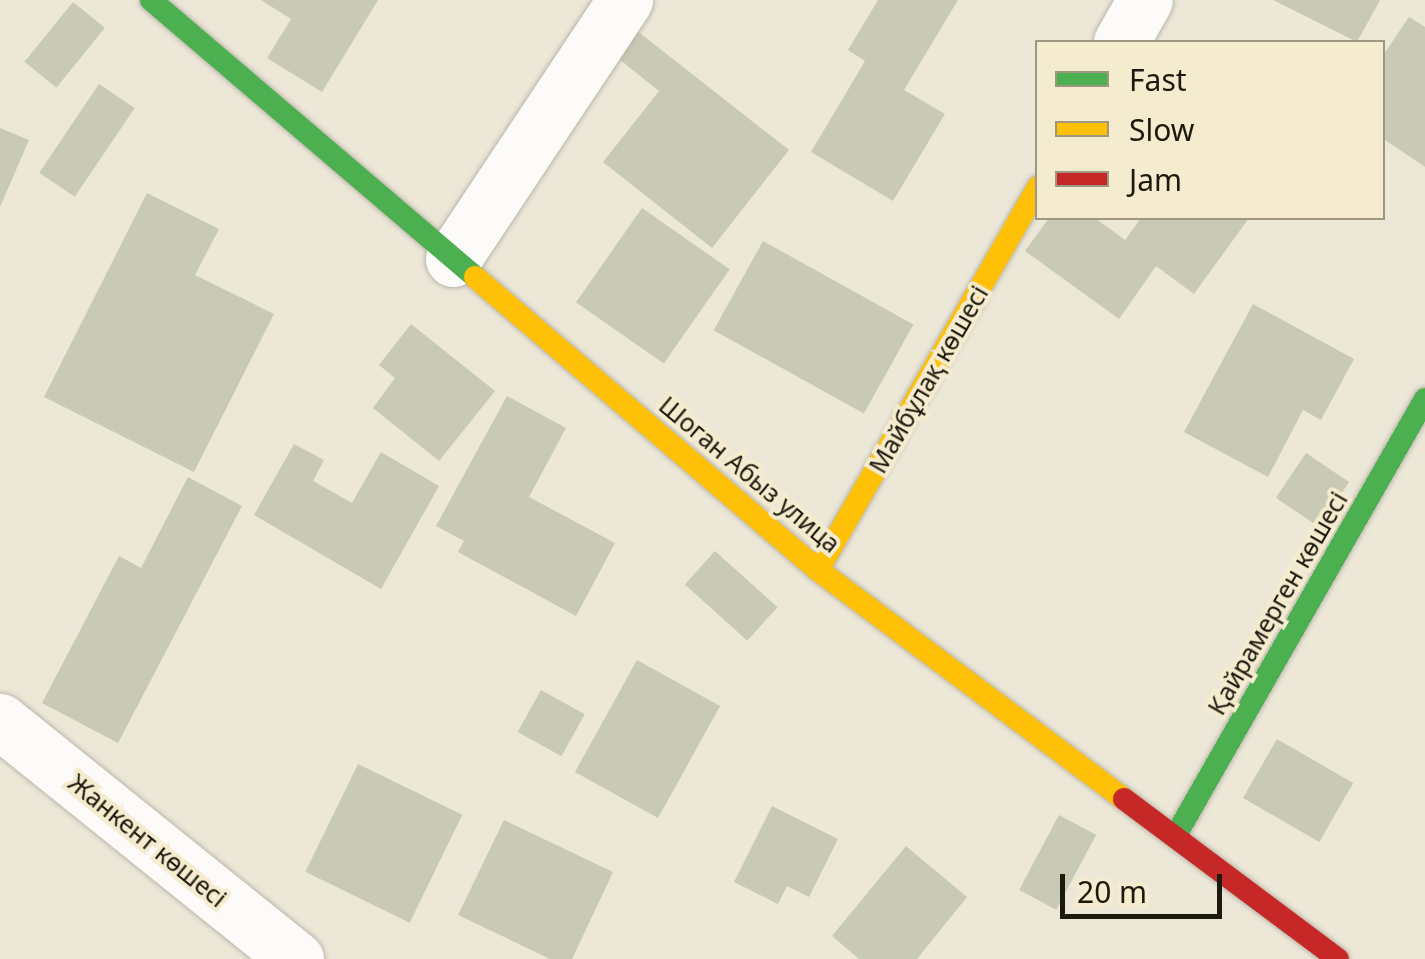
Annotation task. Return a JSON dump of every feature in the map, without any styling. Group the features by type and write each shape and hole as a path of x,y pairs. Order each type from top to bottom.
{"street":[{"name":"Шоган Абыз улица","path":"150,0 818,570 1338,959"},
{"path":"454,258 625,0"},
{"path":"1121,40 1145,0"},
{"name":"Майбұлақ көшесі","path":"818,570 1035,193"},
{"name":"Қайрамерген көшесі","path":"1176,835 1425,399"},
{"name":"Жанкент көшесі","path":"0,721 296,959"}],"building":[{"path":"261,0 378,0 322,92 267,58 291,19"},
{"path":"878,0 958,0 904,90 945,114 893,201 811,152 865,61 848,50"},
{"path":"1273,0 1380,0 1358,40"},
{"path":"73,2 105,28 56,88 25,62"},
{"path":"1409,17 1425,27 1425,167 1385,140 1385,53"},
{"path":"636,30 789,150 712,248 603,162 659,91 615,56"},
{"path":"99,84 135,108 75,197 39,173"},
{"path":"0,128 29,140 0,207"},
{"path":"147,193 219,229 195,275 274,314 194,472 44,397"},
{"path":"642,208 730,269 664,364 576,302"},
{"path":"1048,220 1098,220 1125,240 1140,220 1248,220 1194,294 1156,266 1119,319 1025,251"},
{"path":"763,241 913,324 864,414 714,330"},
{"path":"1253,304 1354,359 1321,420 1303,410 1268,477 1184,432"},
{"path":"411,324 495,391 439,461 373,408 395,378 379,365"},
{"path":"507,396 566,428 529,497 615,543 576,616 458,552 464,541 436,526"},
{"path":"294,444 324,460 313,481 352,503 381,452 439,486 381,589 254,515"},
{"path":"1306,453 1349,482 1319,527 1276,498"},
{"path":"188,477 242,506 118,743 42,703 119,556 141,568"},
{"path":"715,551 777,607 747,641 685,584"},
{"path":"637,660 720,706 658,818 575,772"},
{"path":"541,690 585,714 561,756 518,732"},
{"path":"1277,739 1353,783 1319,842 1243,798"},
{"path":"358,764 462,815 410,923 305,872"},
{"path":"772,806 838,839 809,897 787,886 778,904 734,882"},
{"path":"1059,815 1096,835 1056,910 1019,890"},
{"path":"504,820 613,872 572,959 550,959 458,915"},
{"path":"906,846 967,897 917,959 859,959 832,936"}],"traffic: fast":[{"path":"151,0 475,277"},
{"path":"1176,835 1425,399"}],"traffic: slow":[{"path":"818,570 1035,192"},
{"path":"475,277 818,570 1124,799"}],"traffic: jam":[{"path":"1124,799 1338,959"}]}
